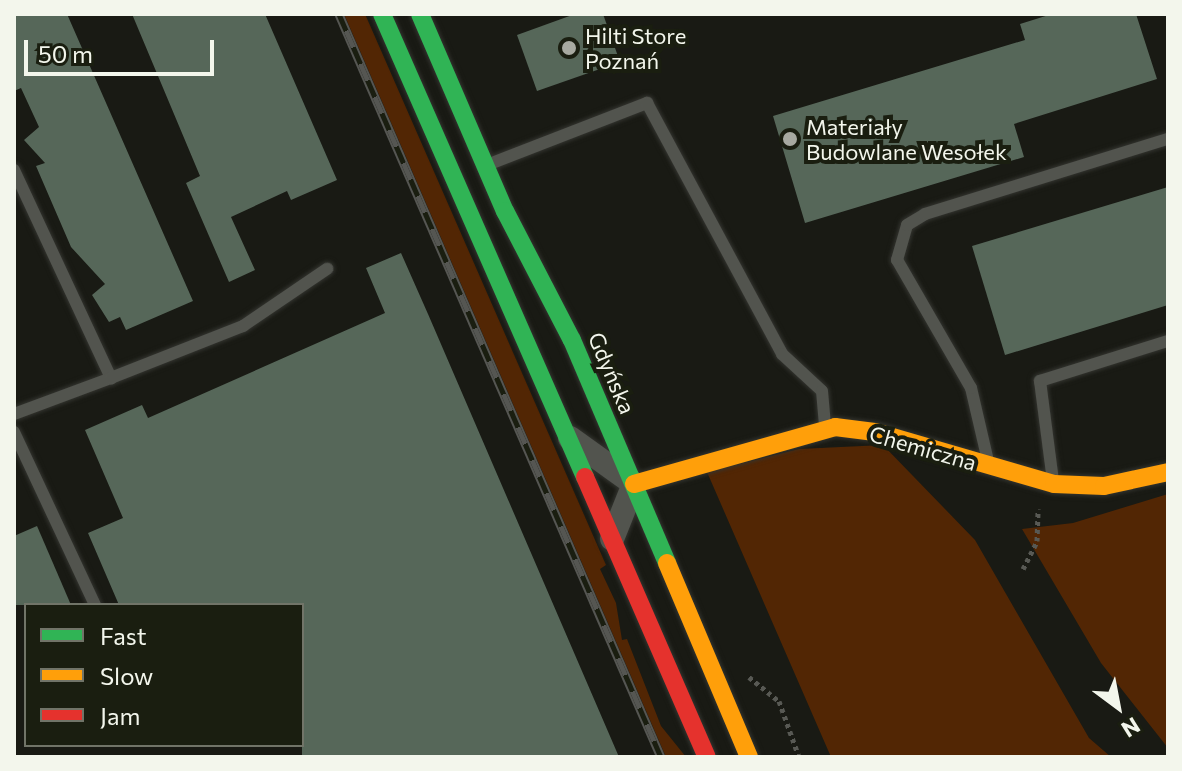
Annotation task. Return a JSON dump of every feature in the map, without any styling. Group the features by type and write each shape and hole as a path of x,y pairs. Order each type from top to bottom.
{"main road":[{"path":"382,14 707,757"},
{"name":"Gdyńska","path":"420,14 485,166 572,340 749,757"},
{"name":"Chemiczna","path":"634,484 825,428 875,432 1046,483 1104,486 1168,472"}],"street":[{"path":"563,433 634,484 612,539"}],"lane":[{"path":"485,166 647,103 782,354 822,391 825,428"},
{"path":"989,468 971,388 905,282 897,260 899,240 907,225 925,214 1168,139"},
{"path":"14,170 111,378"},
{"path":"14,414 243,326 327,269"},
{"path":"1046,483 1040,381 1168,341"},
{"path":"14,432 94,603"}],"path":[{"path":"1023,569 1037,541 1046,483"},
{"path":"748,676 779,701 799,757"}],"shaded area":[{"path":"344,14 365,14 606,565 600,569 616,603 622,640 627,639 661,726 686,757 666,757"},
{"path":"883,445 975,540 1089,738 1111,757 831,757 707,472 799,449"},
{"path":"1168,494 1168,748 1101,663 1022,529 1073,523"}],"building":[{"path":"14,14 67,14 193,301 126,330 120,317 109,322 92,295 105,284 71,247 36,166 45,163 24,140 39,127 21,88 14,91"},
{"path":"132,14 265,14 337,180 291,200 287,191 231,217 255,270 229,282 186,183 200,176"},
{"name":"Hilti Store Poznań","path":"575,14 603,14 620,62 537,91 517,35"},
{"path":"1052,14 1136,14 1157,79 1014,124 1024,157 805,223 773,116 1025,40 1020,24"},
{"path":"1168,187 1168,305 1005,355 972,246"},
{"path":"401,253 619,757 302,757 304,603 118,603 88,533 123,518 85,430 142,405 148,418 385,313 366,268"},
{"path":"37,526 70,603 14,605 14,536"}],"railway":[{"path":"339,14 661,757"}],"traffic: fast":[{"path":"382,14 585,477"},
{"path":"420,14 505,211 572,340 667,563"}],"traffic: slow":[{"path":"634,484 835,427 875,432 1054,484 1104,486 1168,472"},
{"path":"667,563 749,757"}],"traffic: jam":[{"path":"585,477 707,757"}],"place":[{"name":"Hilti Store Poznań","path":"569,48"},
{"name":"Materiały Budowlane Wesołek","path":"790,139"}]}
